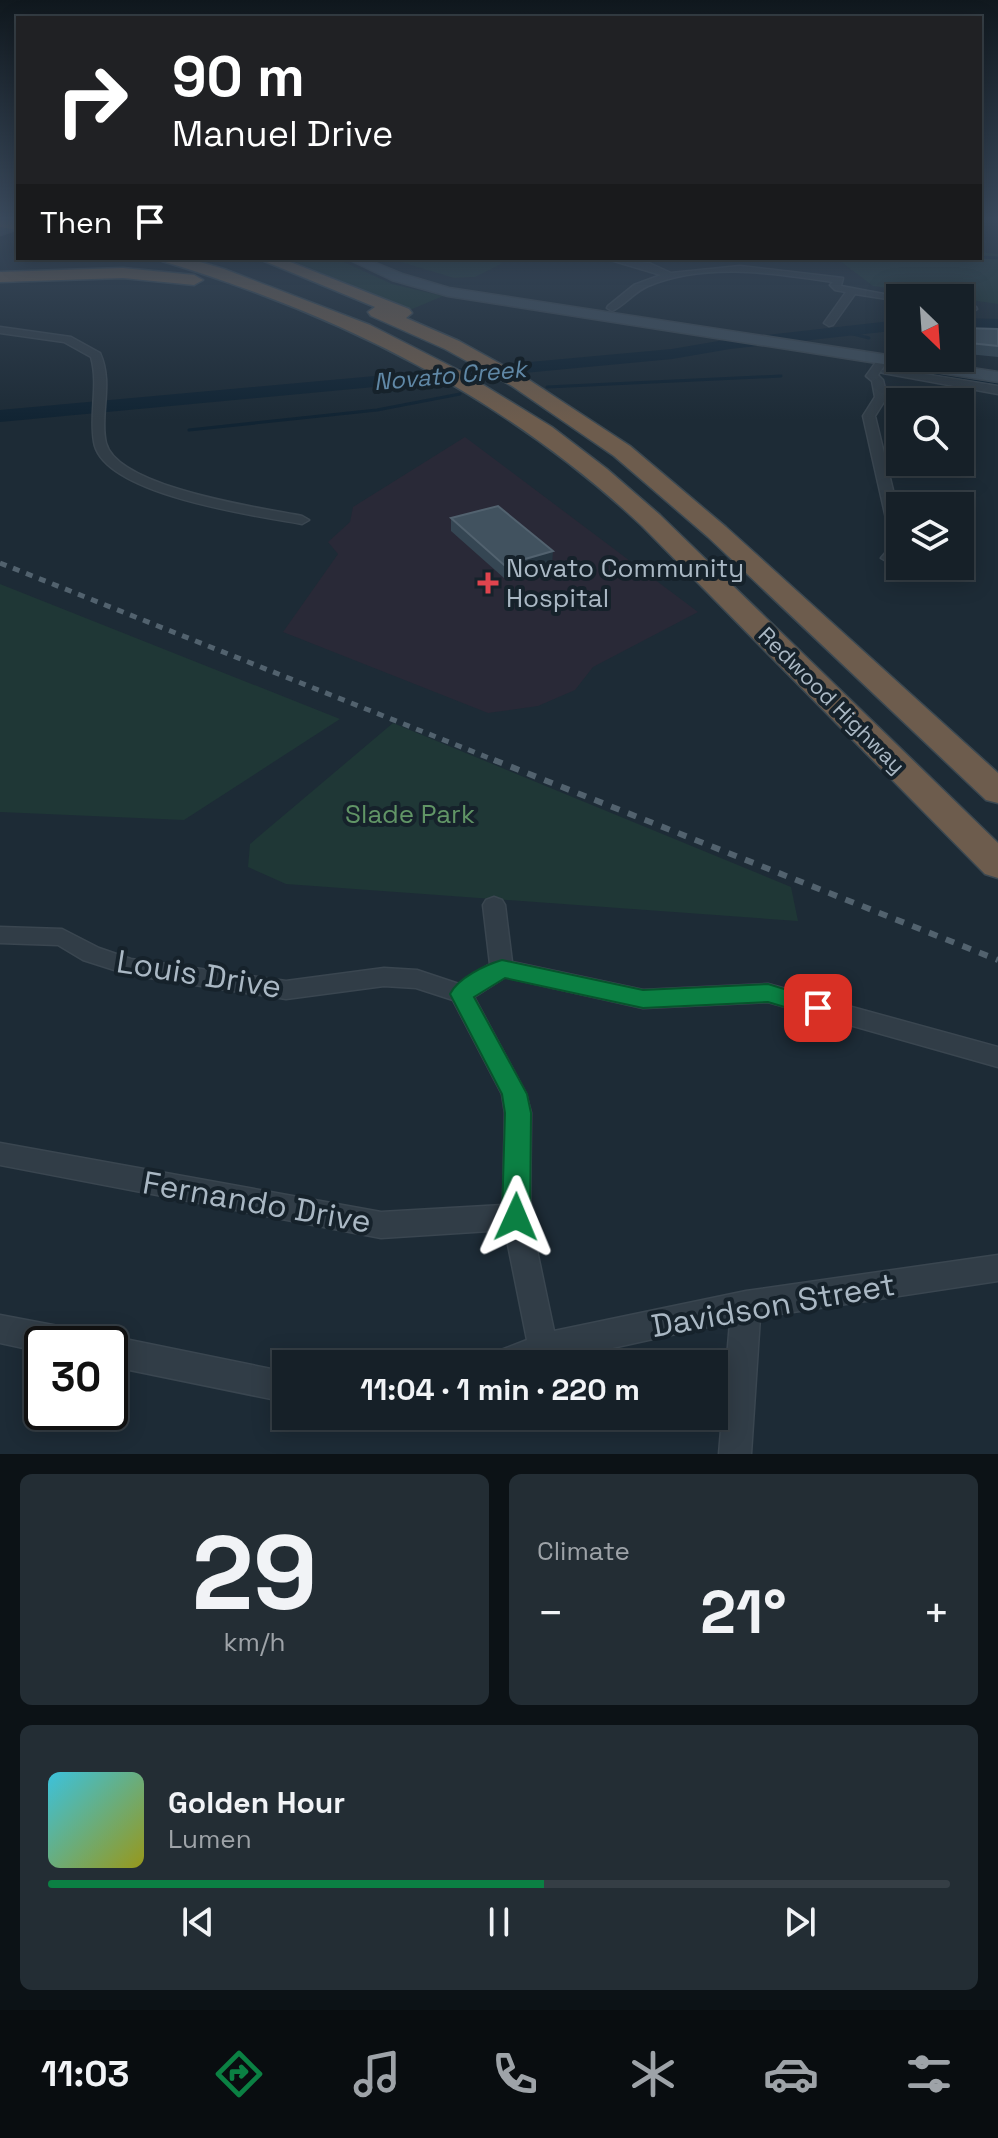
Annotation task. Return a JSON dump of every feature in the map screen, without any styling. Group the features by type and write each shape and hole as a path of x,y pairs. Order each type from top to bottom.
{"highway":[{"path":"212,285 278,302 377,334"},
{"name":"Redwood Highway","path":"255,285 377,334 425,358 546,433 628,500 998,865"},
{"name":"Redwood Highway","path":"301,285 338,297 461,350 519,382 610,443 671,492 998,792"},
{"path":"334,285 389,306 437,331 461,350"}],"main road":[{"path":"424,285 448,292 862,347 886,361"},
{"path":"461,285 886,363"},
{"path":"974,364 998,367"},
{"path":"957,372 998,377"}],"street":[{"path":"607,312 641,285"},
{"path":"835,285 838,288 886,296"},
{"path":"829,323 852,291"},
{"path":"0,330 33,332 81,344 96,355 101,373 99,433 102,453 116,468 131,476 207,501 302,520"},
{"path":"887,492 869,416 881,397 889,372"},
{"path":"924,372 998,390"},
{"path":"494,905 502,968"},
{"name":"Louis Drive","path":"0,935 62,937 91,954 130,967 286,990 384,977 417,979 461,994"},
{"path":"543,1348 516,1217 518,1113 514,1094 461,994 502,968 643,999 768,993 998,1057"},
{"name":"Fernando Drive","path":"0,1154 381,1225 516,1217"},
{"name":"Davidson Street","path":"538,1350 746,1305 998,1268"},
{"path":"735,1454 746,1305"},
{"path":"0,1329 24,1334"},
{"path":"128,1355 272,1384"}],"shaded area":[{"name":"Novato Community Hospital","path":"465,437 698,612 593,667 575,690 538,706 488,713 283,632 338,554 328,542 350,522 353,507"}],"green space":[{"path":"350,285 396,285 443,296 410,310"},
{"path":"974,285 998,285 998,304 974,301"},
{"path":"0,584 340,719 184,820 0,812"},
{"name":"Slade Park","path":"393,723 791,887 798,921 286,884 248,867 250,844"}],"building":[{"path":"974,328 998,329 998,346 974,343"},
{"path":"498,506 553,551 504,565 451,518"}],"waterway":[{"name":"Novato Creek","path":"974,323 998,324"},
{"name":"Novato Creek","path":"0,416 672,354 730,344 886,327"},
{"path":"841,331 869,338"},
{"path":"926,372 998,383"},
{"path":"547,387 781,376"},
{"path":"189,430 377,410 460,394"}],"railway":[{"path":"0,563 499,762"},
{"path":"494,760 998,960"}],"place":[{"name":"Novato Community Hospital","path":"488,583"}],"route":[{"path":"516,1217 518,1113 514,1094 482,1028 461,994 480,980 502,968 643,999 768,993 818,1008"}]}
